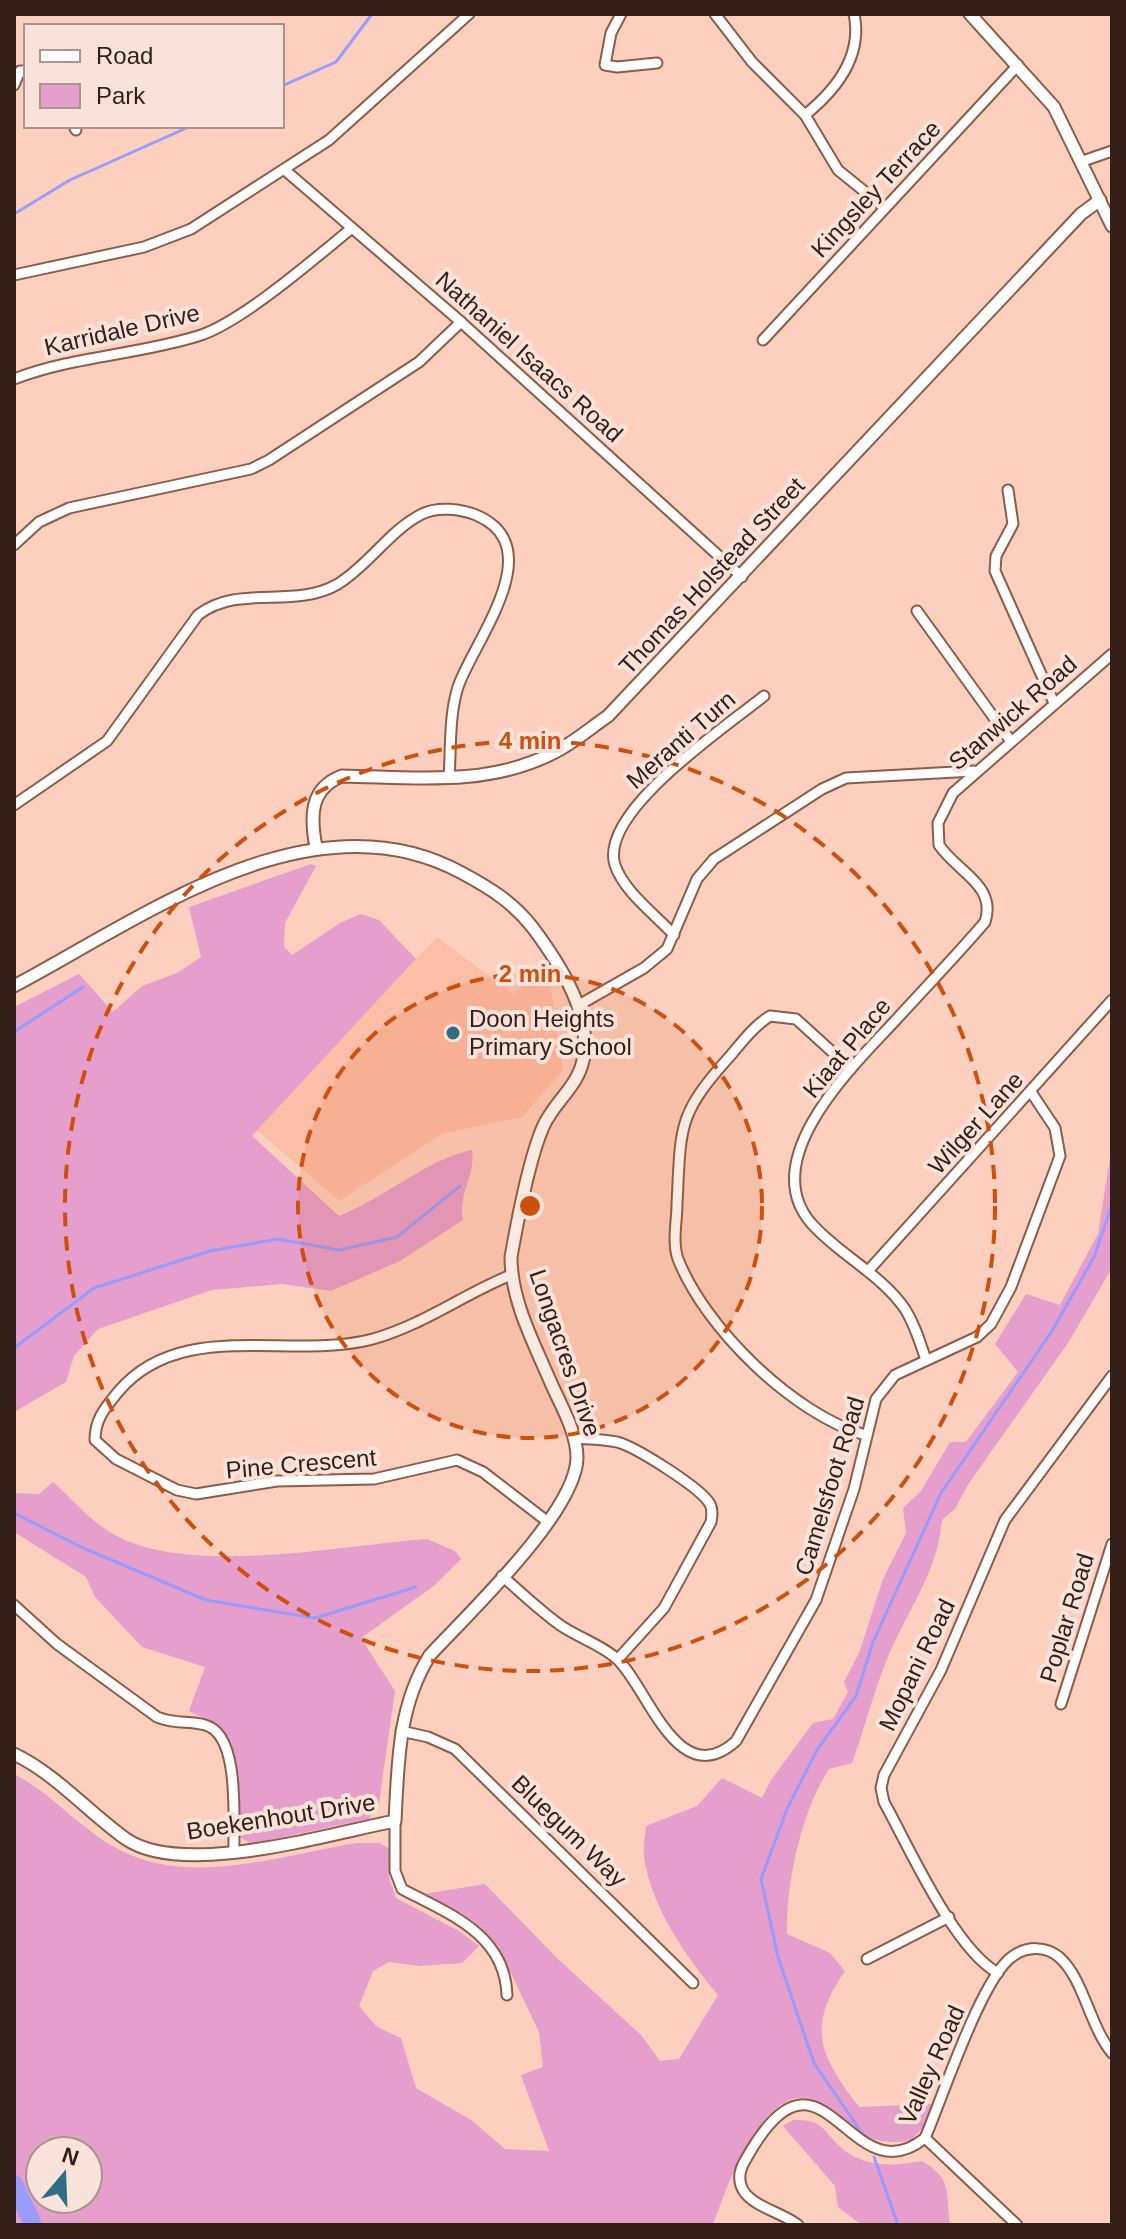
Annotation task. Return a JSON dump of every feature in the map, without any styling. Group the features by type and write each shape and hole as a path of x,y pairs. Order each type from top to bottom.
{"street":[{"path":"14,275 166,241 218,214 329,140 469,14"},
{"path":"621,14 605,52 605,65 657,63"},
{"path":"715,14 752,62 805,115 838,170 885,208"},
{"path":"805,115 831,91 851,58 857,32 854,14"},
{"path":"970,14 1054,107 1083,161 1112,226"},
{"name":"Kingsley Terrace","path":"763,340 1018,65"},
{"path":"1083,161 1112,151"},
{"name":"Nathaniel Isaacs Road","path":"286,171 461,322 742,577"},
{"name":"Thomas Holstead Street","path":"316,847 314,802 328,781 342,776 449,778 504,772 553,753 579,737 627,699 1081,214 1100,200"},
{"name":"Karridale Drive","path":"14,379 75,359 198,336 236,316 352,228"},
{"path":"15,544 39,522 69,508 251,469 419,362 461,322"},
{"path":"1008,490 1012,529 996,556 995,571 1054,703"},
{"path":"14,805 107,741 198,615 208,607 238,597 301,597 319,593 349,576 424,512 444,509 480,516 495,528 508,559 503,595 458,688 449,778"},
{"path":"917,611 1010,740"},
{"name":"Stanwick Road","path":"945,807 958,785 1112,654"},
{"name":"Meranti Turn","path":"674,935 624,881 615,864 618,833 639,800 764,696"},
{"path":"579,1005 660,956 674,935 697,879 714,859 834,782 864,776 974,771"},
{"name":"Kiaat Place","path":"926,1360 914,1323 903,1305 813,1225 799,1208 795,1190 802,1146 810,1124 851,1069 985,922 988,911 984,889 939,845 938,823 945,807"},
{"name":"Longacres Drive","path":"14,986 195,890 254,865 316,847 340,844 397,848 445,863 477,881 521,912 579,1005 584,1054 579,1076 542,1129 514,1239 511,1275 528,1330 574,1438 575,1468 558,1510 430,1655 413,1682 401,1731 395,1871 402,1889 471,1927 488,1941 507,1977 507,1995"},
{"name":"Wilger Lane","path":"868,1271 1112,1000"},
{"path":"851,1069 796,1019 770,1016 754,1029 698,1092 686,1114 680,1141 675,1245 682,1266 728,1338 814,1411 848,1430 865,1435"},
{"name":"Camelsfoot Road","path":"502,1576 548,1616 618,1659 640,1695 683,1748 697,1755 713,1755 726,1750 748,1725 816,1600 854,1489 865,1435 884,1387 895,1375 969,1341 991,1324 1011,1287 1056,1174 1060,1156 1059,1140 1031,1092"},
{"name":"Pine Crescent","path":"511,1275 408,1328 359,1342 264,1343 197,1350 158,1360 141,1369 106,1406 95,1427 95,1440 116,1459 177,1490 196,1494 277,1481 374,1479 457,1460 483,1472 548,1522"},
{"name":"Mopani Road","path":"998,1973 979,1961 949,1917 884,1802 884,1775 946,1661 1005,1520 1112,1376"},
{"path":"574,1438 617,1442 635,1448 699,1493 709,1502 713,1512 711,1522 664,1608 618,1659"},
{"name":"Poplar Road","path":"1061,1704 1112,1544"},
{"path":"14,1605 57,1644 157,1717 172,1724 203,1724 223,1738 230,1756 234,1852"},
{"name":"Bluegum Way","path":"401,1731 428,1737 455,1749 693,1983"},
{"name":"Boekenhout Drive","path":"14,1754 137,1845 187,1857 234,1852 395,1821"},
{"path":"867,1959 949,1917"},
{"name":"Valley Road","path":"798,2225 747,2195 739,2176 760,2138 786,2107 797,2104 817,2107 855,2139 882,2149 911,2147 925,2138 983,1999 1013,1955 1037,1948 1058,1956 1075,1977 1092,2024 1112,2053"},
{"path":"925,2138 1017,2225"}],"shaded area":[{"name":"Doon Heights Primary School","path":"437,937 513,994 548,966 563,1071 522,1117 442,1134 339,1201 257,1130"}],"green space":[{"path":"311,864 316,866 285,923 284,947 292,955 340,923 361,914 379,920 416,959 252,1136 339,1216 422,1170 472,1150 473,1159 462,1202 463,1220 400,1261 331,1291 282,1284 212,1290 98,1329 74,1356 66,1382 14,1412 14,1007 79,974 113,1012 142,986 177,973 201,957 189,907"},
{"path":"1112,1145 1112,1268 1068,1343 969,1483 955,1509 942,1520 928,1574 883,1670 852,1763 829,1769 819,1786 803,1827 792,1871 787,1934 830,1953 845,1971 825,2009 822,2026 827,2057 859,2107 932,2104 926,2124 911,2141 871,2138 823,2105 803,2098 784,2103 767,2117 752,2137 728,2185 713,2225 14,2225 14,1774 118,1849 146,1860 175,1866 236,1865 357,1843 379,1843 390,1849 389,1878 396,1898 459,1931 479,1946 462,1963 420,1966 389,1962 373,1971 359,2006 377,2027 401,2038 416,2088 471,2120 505,2149 549,2151 521,2075 543,2067 539,2032 498,1946 479,1928 424,1894 485,1884 558,1959 641,2035 660,2061 679,2059 718,1995 694,1965 662,1913 644,1857 646,1826 697,1806 722,1778 762,1798 771,1780 813,1723 833,1719 848,1692 844,1682 859,1653 883,1579 906,1533 903,1508 921,1491 950,1442 966,1442 1018,1372 995,1344 1026,1294 1060,1305 1098,1234"},
{"path":"53,1482 108,1531 140,1545 177,1553 263,1555 427,1539 455,1551 461,1559 435,1585 361,1638 395,1691 379,1803 369,1819 251,1844 240,1837 237,1779 230,1747 222,1734 189,1711 205,1667 142,1647 95,1597 86,1577 14,1532 14,1493 39,1494"},
{"path":"793,2120 818,2124 844,2150 862,2160 892,2164 922,2161 944,2181 950,2225 862,2225 838,2207 835,2186 783,2126"}],"waterway":[{"path":"284,85 336,62 372,14"},
{"path":"14,214 70,180 187,128"},
{"path":"14,1032 83,987"},
{"path":"14,1348 94,1288 210,1251 278,1239 339,1250 397,1237 460,1186"},
{"path":"864,2136 814,2063 778,1957 761,1879 787,1809 817,1750 856,1696 873,1642 941,1493 1052,1331 1094,1257 1112,1205"},
{"path":"14,1513 83,1548 206,1600 315,1618 416,1587"},
{"path":"874,2157 898,2225"},
{"path":"14,2184 33,2225"}],"place":[{"name":"Doon Heights Primary School","path":"453,1033"}]}
